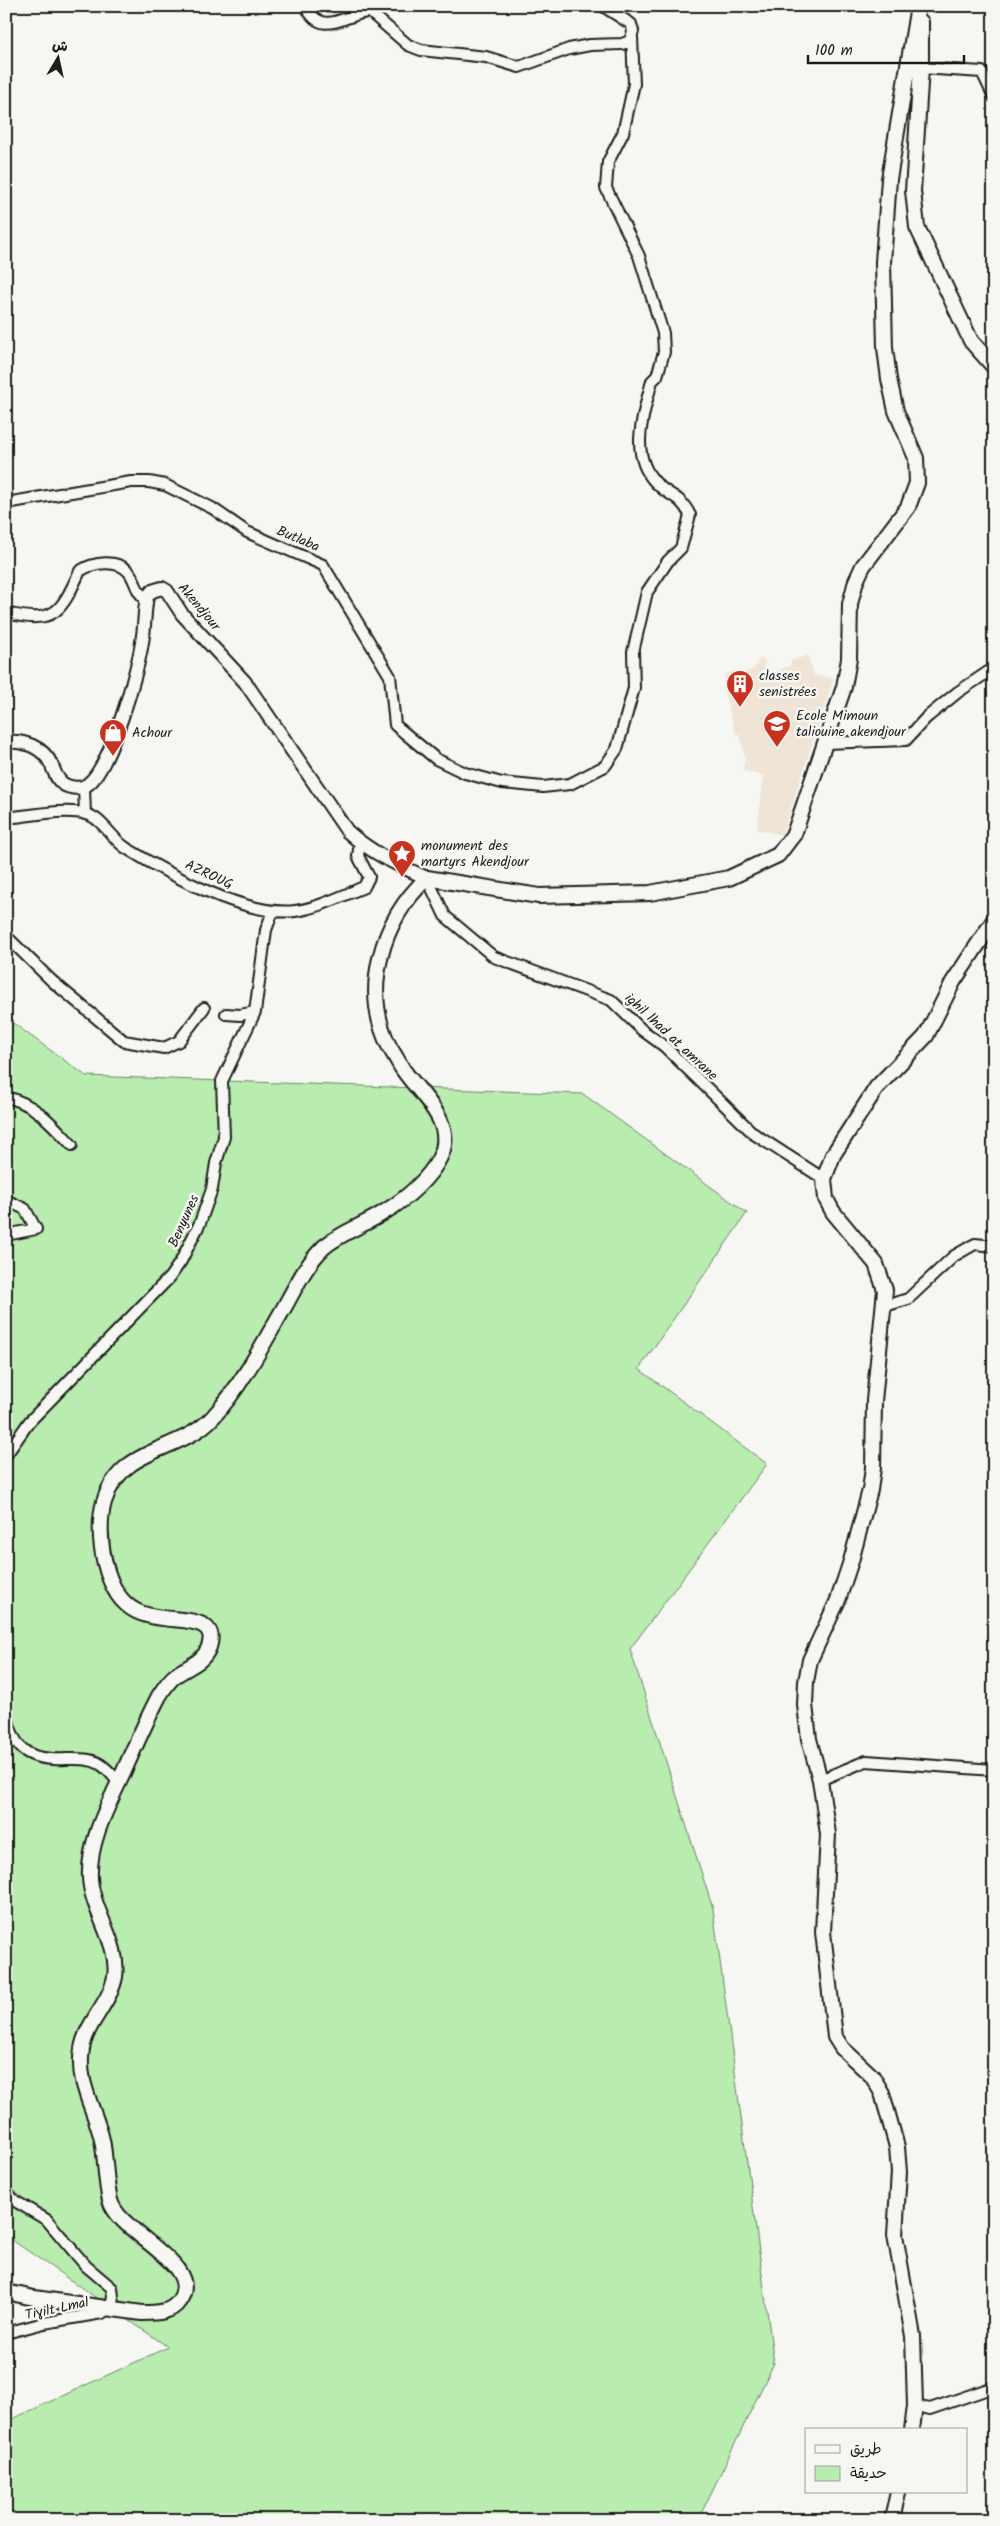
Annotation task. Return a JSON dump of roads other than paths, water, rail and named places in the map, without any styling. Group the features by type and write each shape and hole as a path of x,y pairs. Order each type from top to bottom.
{"main road":[{"path":"918,6 922,27 921,68 913,191 917,227 970,341 994,367"},
{"path":"6,2292 34,2298 111,2307 142,2313 167,2310 176,2305 182,2296 184,2286 178,2268 117,2216 110,2202 101,2137 81,2078 82,2048 109,1995 115,1976 112,1947 95,1901 90,1880 90,1858 101,1823 159,1696 167,1683 177,1674 200,1660 210,1644 210,1635 206,1627 197,1622 137,1612 119,1597 104,1559 100,1532 104,1501 118,1474 135,1459 182,1440 200,1429 213,1417 230,1396 268,1336 308,1265 326,1246 386,1212 409,1193 441,1156 445,1142 443,1129 436,1112 405,1072 389,1045 379,1018 377,996 379,962 390,927 405,901 427,878 514,894 579,896 650,893 728,878 778,855 787,846 803,811 844,687 849,660 850,604 856,581 863,566 908,507 917,484 916,458 896,411 888,379 885,348 883,262 889,179 918,6"},
{"path":"912,2428 915,2406 914,2336 895,2235 899,2172 897,2147 882,2093 872,2076 842,2048 835,2037 823,1932 828,1834 820,1780 810,1739 805,1705 806,1682 810,1660 838,1600 851,1561 870,1490 873,1468 876,1382 885,1306 885,1290 876,1264 833,1212 826,1199 824,1179 833,1155 876,1088 926,1036 953,982 994,920"},
{"path":"892,2520 898,2494"}],"street":[{"path":"306,6 316,18 329,24 370,12 408,45 421,50 486,57 519,67 569,49 590,44 622,44 630,41 632,37 631,24 603,6"},
{"name":"Butlaba","path":"6,503 131,482 157,483 212,508 247,532 323,565 390,676 395,725 436,759 465,773 502,783 543,787 570,784 588,776 610,760 617,748 634,688 633,652 647,592 668,562 681,548 690,515 683,502 658,485 644,469 639,443 652,381 657,376 664,352 663,333 639,256 606,188 608,162 623,133 634,84 632,37"},
{"path":"921,68 982,72 994,97"},
{"path":"6,613 28,618 47,618 62,605 80,571 100,563 118,566 128,571 139,592 146,599 142,642 126,706 101,768 92,780 84,787 73,787 62,783 57,780 45,755 32,746 18,742 6,742"},
{"name":"Akendjour","path":"146,599 149,593 155,589 167,591 182,614 245,682 338,819 360,843 382,858 427,878"},
{"path":"825,743 906,740 926,718 958,692 994,668"},
{"path":"6,818 85,814 84,787"},
{"name":"AZROUG","path":"85,814 96,818 108,833 126,848 160,867 239,904 273,911 303,910 364,887 369,877 358,856 360,843"},
{"name":"ighil lhad at amrane","path":"427,878 445,916 494,957 611,1000 642,1030 664,1046 754,1134 824,1179"},
{"name":"Benyunes","path":"6,1455 29,1422 170,1277 182,1261 207,1208 216,1163 222,1146 222,1081 255,1012 266,930 273,911"},
{"path":"6,936 52,981 124,1041 164,1048 179,1041 204,1008"},
{"path":"226,1014 240,1015 255,1012"},
{"path":"6,1097 23,1101 38,1110 72,1145"},
{"path":"6,1200 25,1209 36,1229 6,1235"},
{"path":"885,1306 908,1298 961,1252 975,1244 994,1246"},
{"path":"6,1711 11,1734 27,1754 37,1757 94,1761 105,1767 119,1783"},
{"path":"820,1780 866,1761 994,1770"},
{"path":"6,2192 16,2201 47,2220 86,2266 112,2288 114,2297 111,2307"},
{"name":"Tiɣilt Lmal","path":"6,2333 44,2323 102,2313 111,2307"},
{"path":"915,2406 930,2409 994,2387"}],"place":[{"name":"classes senistrées","path":"740,708"},
{"name":"Ecole Mimoun taliouine akendjour","path":"777,748"},
{"name":"Achour","path":"113,757"},
{"name":"monument des martyrs Akendjour","path":"402,878"}]}
